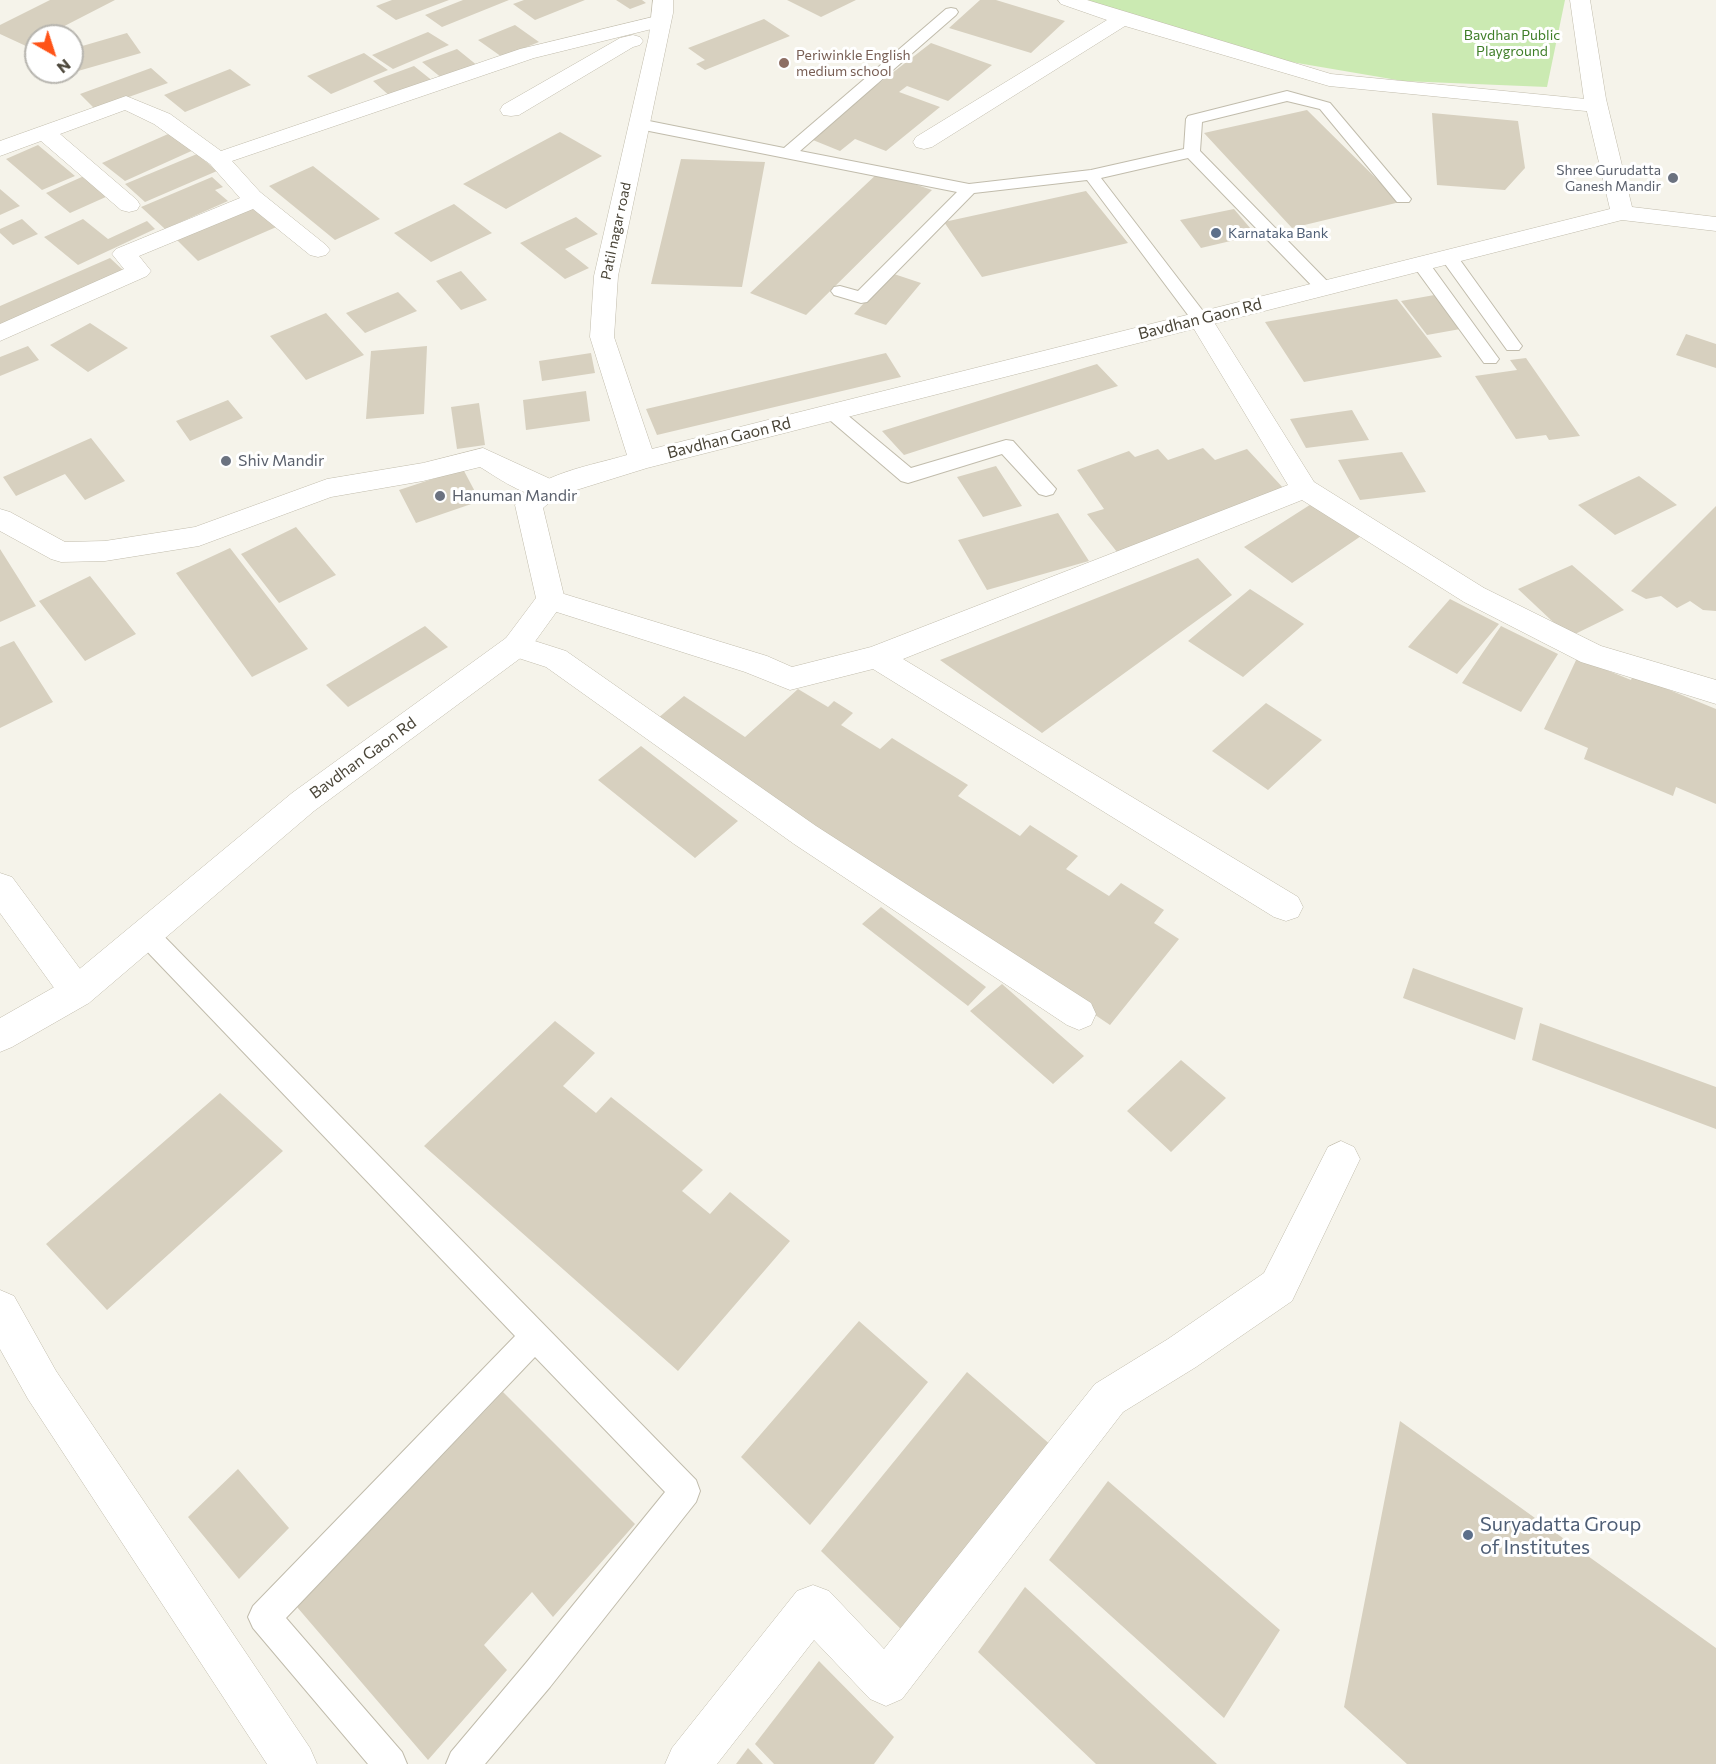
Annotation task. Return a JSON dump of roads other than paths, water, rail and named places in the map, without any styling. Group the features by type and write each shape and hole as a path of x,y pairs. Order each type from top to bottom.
{"street":[{"path":"1068,0 1123,19 1329,80 1596,106"},
{"path":"1580,0 1596,106 1622,213"},
{"path":"511,110 627,42 661,19"},
{"path":"218,159 527,53 661,19"},
{"name":"Patil nagar road","path":"642,460 602,337 606,276 661,19"},
{"path":"924,142 1123,19"},
{"path":"0,148 126,102 162,119 218,159 252,197 318,250"},
{"path":"44,132 129,205"},
{"path":"0,333 139,271 124,254 249,202 252,197"},
{"name":"Bavdhan Gaon Rd","path":"547,489 642,460 1622,213 1716,224"},
{"path":"1200,320 1304,489 1474,595 1591,654 1716,692"},
{"path":"0,519 61,552 105,551 199,536 327,488 423,472 483,457 518,477 547,489 529,505 551,600 756,664 790,679 877,657 1304,489"},
{"name":"Bavdhan Gaon Rd","path":"0,1036 77,992 303,802 516,645 551,600"},
{"path":"516,645 556,659 805,835 1079,1014"},
{"path":"877,657 1286,907"},
{"path":"0,887 77,992"},
{"path":"688,1764 813,1607 886,1683 1109,1398 1182,1353 1278,1287 1341,1158"},
{"path":"0,1310 42,1384 294,1764"}],"lane":[{"path":"788,153 951,12"},
{"path":"1324,288 1192,152 1194,119 1287,96 1325,106 1403,199"},
{"path":"639,124 969,189 1091,175 1192,152"},
{"path":"1091,175 1200,320"},
{"path":"840,291 861,298 969,189"},
{"path":"1449,257 1513,346"},
{"path":"1421,264 1490,359"},
{"path":"832,412 908,476 1006,446 1046,489"},
{"path":"146,934 686,1491 463,1764"},
{"path":"390,1764 264,1617 535,1336"}],"place":[{"name":"Periwinkle English medium school","path":"784,63"},
{"name":"Shree Gurudatta Ganesh Mandir","path":"1673,178"},
{"name":"Karnataka Bank","path":"1216,233"},
{"name":"Shiv Mandir","path":"226,461"},
{"name":"Hanuman Mandir","path":"440,496"},
{"name":"Suryadatta Group of Institutes","path":"1468,1535"}],"park label":[{"name":"Bavdhan Public Playground","path":"1512,44"}]}
